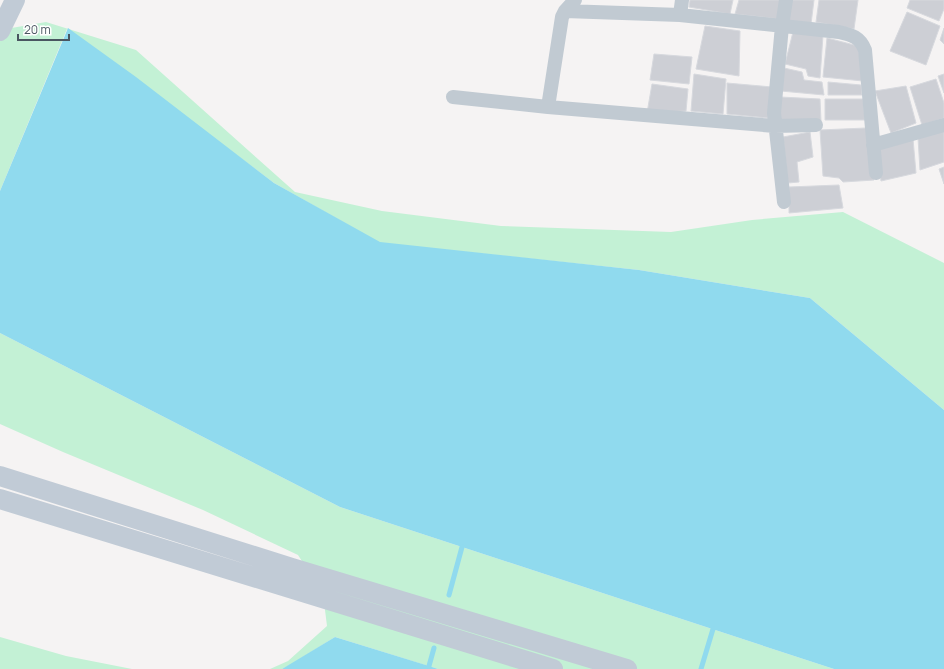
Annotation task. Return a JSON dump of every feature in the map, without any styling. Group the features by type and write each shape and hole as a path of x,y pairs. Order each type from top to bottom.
{"main road":[{"path":"0,31 15,0"},
{"path":"0,476 292,568 626,669"},
{"path":"0,499 553,669"}],"street":[{"path":"548,107 562,17 565,11 575,0"},
{"path":"680,15 682,0"},
{"path":"784,202 774,113 782,26 786,0"},
{"path":"565,11 680,15 839,32 854,35 859,39 865,50 876,173"},
{"path":"453,97 548,107 775,126 816,126"},
{"path":"873,145 944,125"}],"green space":[{"path":"46,22 136,50 295,192 382,211 501,226 671,232 752,220 843,212 944,263 944,410 810,298 639,270 380,243 274,183 67,29 0,191 0,30"},
{"path":"0,333 340,507 834,669 438,669 335,637 282,669 270,669 288,661 327,626 323,594 298,555 203,510 63,452 0,424"},
{"path":"0,637 66,656 132,669 0,669"}],"water":[{"path":"68,28 136,77 274,183 380,242 639,270 810,298 944,410 944,669 834,669 340,507 0,333 0,191"},
{"path":"335,637 429,666 438,669 282,669"}],"building":[{"path":"690,0 733,0 730,14 689,7"},
{"path":"739,0 780,0 779,19 735,14"},
{"path":"790,0 814,0 811,24 788,22"},
{"path":"819,0 858,0 854,29 816,22"},
{"path":"910,0 944,0 944,9 939,21 907,8"},
{"path":"907,12 940,26 926,65 890,51"},
{"path":"705,26 740,31 739,76 696,69"},
{"path":"944,28 944,44 940,40"},
{"path":"793,32 823,35 820,78 808,76 806,69 785,64"},
{"path":"827,38 858,46 863,81 823,77"},
{"path":"654,54 692,57 689,84 650,80"},
{"path":"784,68 802,72 804,80 822,82 824,95 781,91"},
{"path":"694,74 726,79 723,114 691,111"},
{"path":"944,74 944,93 938,76"},
{"path":"936,79 944,103 944,118 922,125 910,87"},
{"path":"828,82 861,85 862,95 828,95"},
{"path":"727,83 772,87 768,118 727,114"},
{"path":"652,84 688,89 686,111 647,113"},
{"path":"906,86 916,123 891,133 875,91"},
{"path":"780,97 820,99 821,121 779,120"},
{"path":"825,99 863,99 865,120 825,120"},
{"path":"866,128 874,180 843,182 839,178 823,176 820,130"},
{"path":"944,130 944,162 920,170 918,138"},
{"path":"810,132 813,157 797,162 799,182 788,183 783,137"},
{"path":"913,139 916,173 881,181 877,148"},
{"path":"944,167 944,184 939,169"},
{"path":"839,185 843,208 789,213 789,187"}],"waterway":[{"path":"449,595 462,547"},
{"path":"701,669 713,629"},
{"path":"429,666 434,648"}]}
